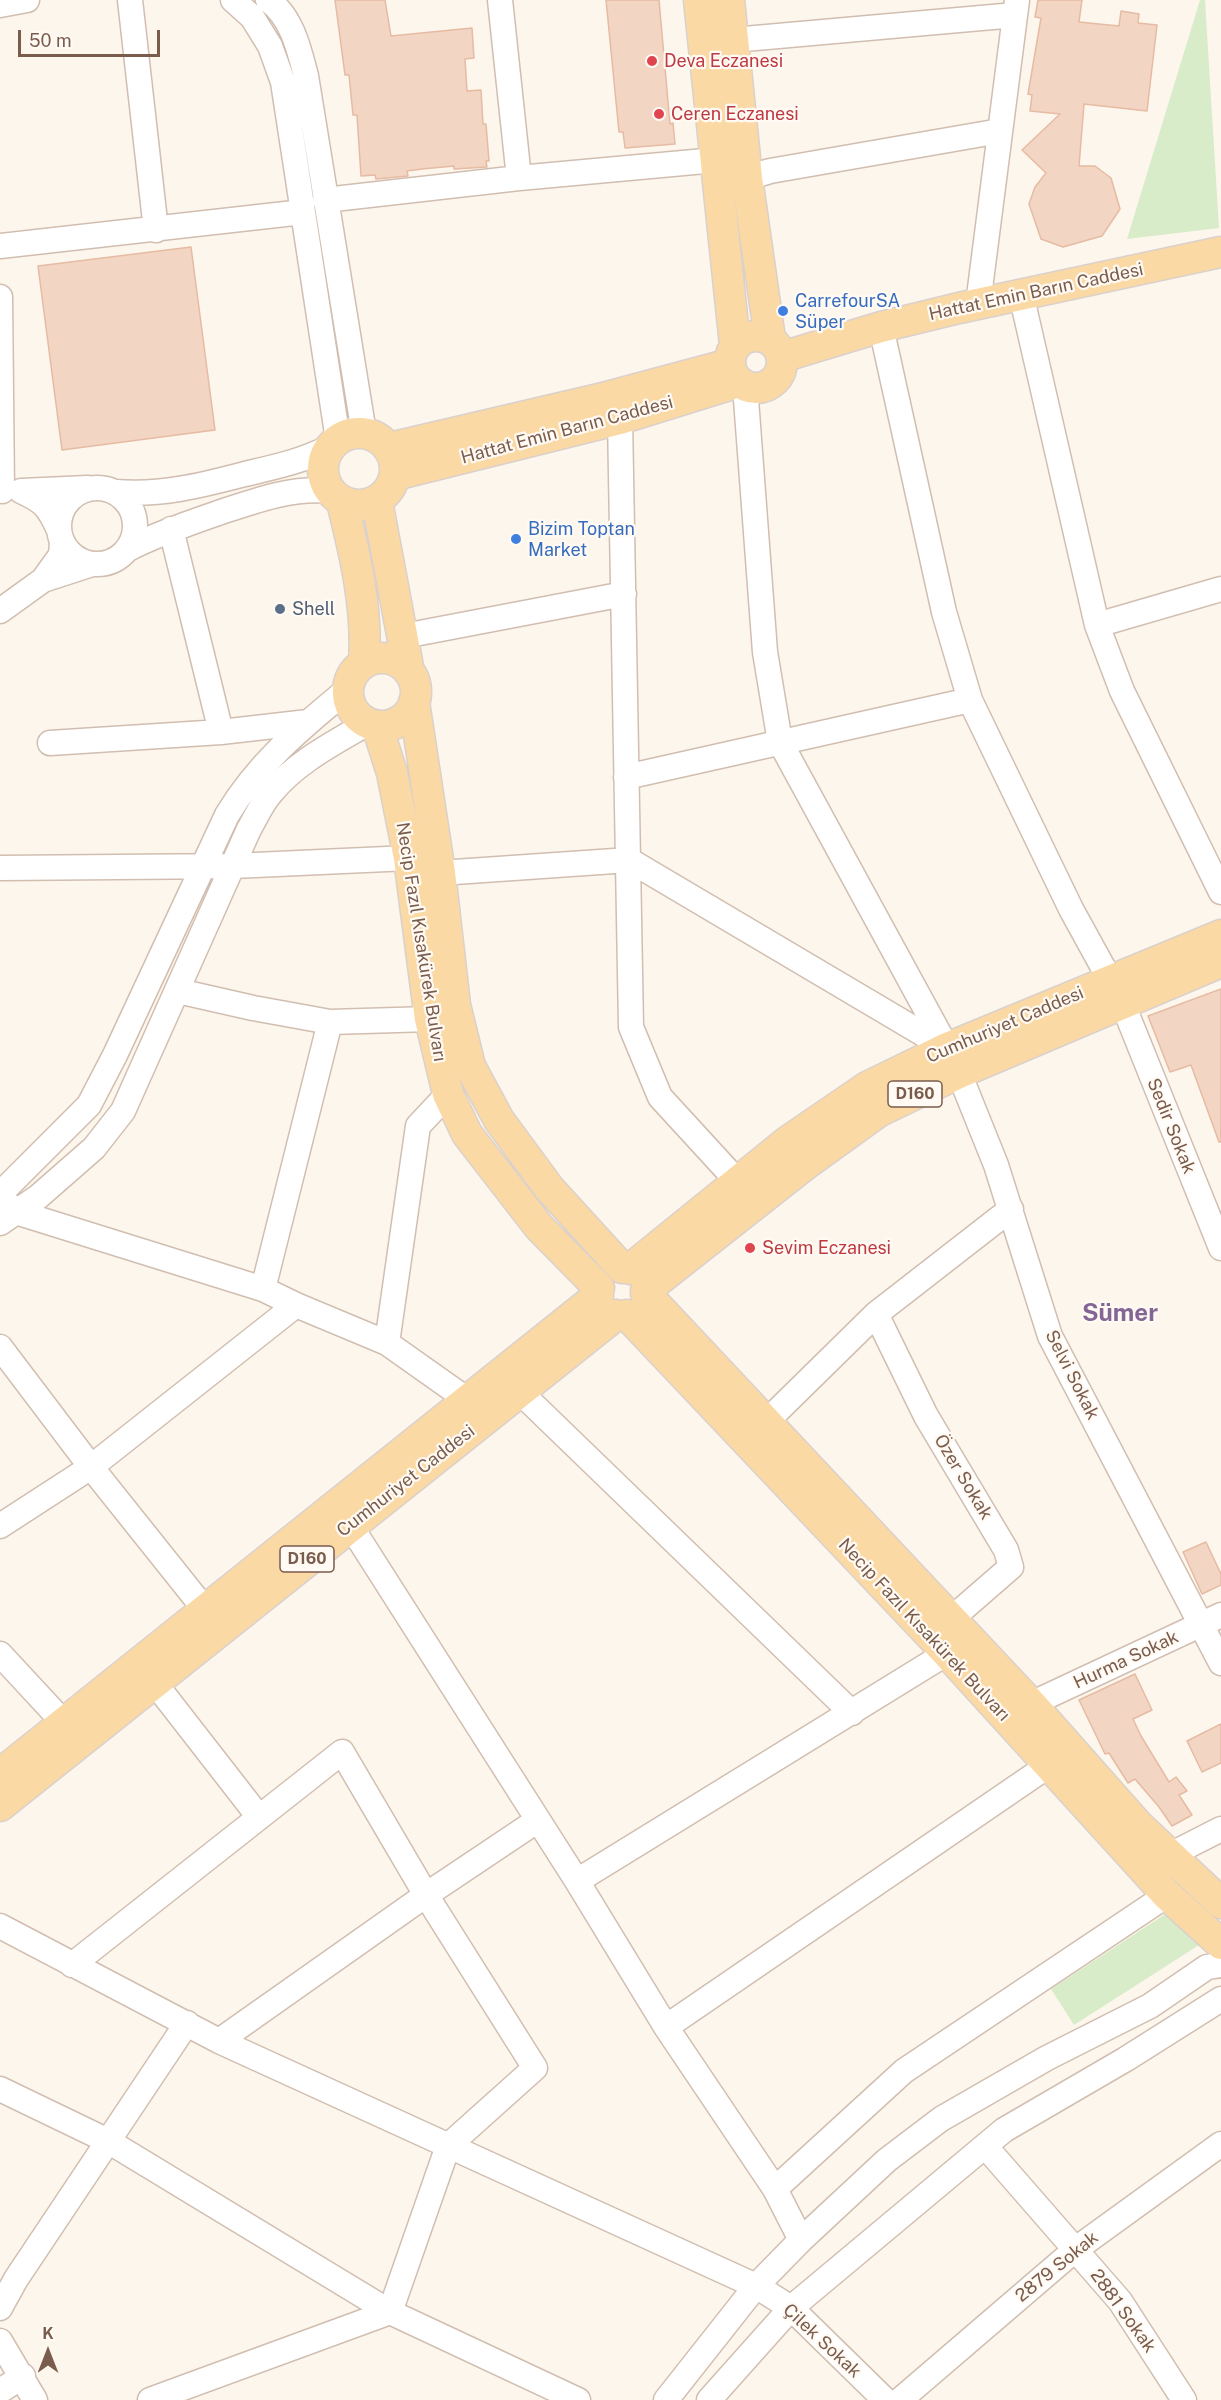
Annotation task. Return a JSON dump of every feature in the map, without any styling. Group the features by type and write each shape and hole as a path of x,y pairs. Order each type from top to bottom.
{"main road":[{"path":"699,0 737,369 759,388 775,381 780,374 747,178 729,0"},
{"name":"Hattat Emin Barın Caddesi","path":"776,348 1221,252"},
{"path":"737,369 748,336 764,336 776,348"},
{"name":"Hattat Emin Barın Caddesi","path":"363,449 620,419 737,369"},
{"name":"Hattat Emin Barın Caddesi","path":"363,449 737,369"},
{"path":"336,496 354,505 366,505 377,501 390,489 363,449 325,456 322,469 336,496 351,540 366,632 364,663"},
{"path":"377,501 409,672 416,686 414,702 408,714 394,724 373,724 353,711 348,689 352,676 364,663 386,658 396,661 409,672"},
{"name":"Necip Fazıl Kısakürek Bulvarı","path":"414,702 440,873 455,1005 470,1066 499,1120 623,1292 946,1653 1167,1894 1221,1944"},
{"name":"Necip Fazıl Kısakürek Bulvarı","path":"373,724 392,773 409,858 430,1019 448,1094 467,1134 539,1227 623,1292 765,1423 1031,1704 1138,1825 1221,1902"},
{"name":"Cumhuriyet Caddesi","path":"0,1806 350,1525 520,1392 738,1182 788,1141 867,1087 953,1061 1116,991 1221,936"},
{"name":"Cumhuriyet Caddesi","path":"1116,991 1221,962"},
{"name":"Cumhuriyet Caddesi","path":"0,1774 470,1401 953,1061"}],"street":[{"path":"0,5 27,0"},
{"path":"130,0 156,230"},
{"path":"232,0 252,17 270,46 283,82 303,212 363,449"},
{"path":"268,0 276,5 295,37"},
{"path":"293,0 295,37 306,76 363,449"},
{"path":"500,0 519,178"},
{"path":"733,40 1016,7 978,304"},
{"path":"747,178 770,171 1000,130"},
{"path":"325,200 519,178 716,160"},
{"path":"0,246 303,212"},
{"path":"1022,294 1097,625 1122,691 1221,892"},
{"path":"0,297 8,491"},
{"name":"Sedir Sokak","path":"881,327 944,612 970,700 1071,909 1116,991 1221,1248"},
{"name":"Selvi Sokak","path":"737,369 765,652 780,742 953,1061 1011,1209 1050,1336 1211,1619 1221,1663"},
{"path":"620,419 632,1027 660,1097 738,1182"},
{"path":"8,491 104,488 116,492 143,494 165,492 363,449"},
{"path":"43,580 61,555 60,535 64,506 80,491 90,488"},
{"path":"0,611 43,580 92,564 112,561 128,549 171,529 286,492 309,489 336,496"},
{"path":"8,491 39,500 50,510 60,535 74,557 92,564"},
{"path":"116,492 127,501 134,512 135,531 128,549"},
{"path":"171,529 221,732"},
{"path":"1097,625 1221,589"},
{"path":"404,636 624,594"},
{"path":"4,1206 89,1105 115,1055 203,864 227,815 244,787 265,762 348,689"},
{"path":"626,777 970,700"},
{"path":"50,743 221,732 308,722"},
{"path":"4,1206 38,1197 94,1148 123,1111 249,829 270,794 292,771 319,752 373,724"},
{"path":"0,868 203,864 233,866 409,858"},
{"path":"440,873 629,860 953,1061"},
{"path":"178,991 330,1022 430,1019"},
{"path":"263,1289 330,1022"},
{"path":"387,1342 418,1126 448,1094"},
{"path":"4,1206 263,1289 387,1342 470,1401"},
{"path":"765,1423 876,1314 1011,1209"},
{"path":"0,1526 90,1467 296,1305"},
{"name":"Özer Sokak","path":"876,1314 926,1416 1006,1550 1011,1567 950,1620"},
{"path":"0,1347 90,1467 206,1611"},
{"path":"520,1392 852,1713"},
{"path":"350,1525 577,1881 666,2027 775,2189 801,2240"},
{"name":"Hurma Sokak","path":"1031,1704 1211,1619"},
{"path":"577,1881 946,1653"},
{"path":"0,1654 64,1723"},
{"path":"154,1682 259,1816"},
{"path":"72,1965 342,1752 426,1894 535,2068 448,2146 390,2312"},
{"path":"666,2027 1049,1765"},
{"path":"219,2041 426,1894 538,1820"},
{"path":"1170,1855 1221,1829"},
{"path":"775,2189 904,2071 1167,1894"},
{"name":"Çilek Sokak","path":"0,1926 219,2041 756,2286 790,2308 885,2400"},
{"path":"666,2400 756,2286 801,2240 887,2160 940,2119 1047,2058 1150,2006 1207,1967 1221,1965"},
{"path":"709,2400 790,2308 1004,2130 1126,2059 1221,1999"},
{"path":"0,2308 16,2278 188,2024"},
{"path":"0,2089 108,2141 390,2312 578,2400"},
{"name":"2879 Sokak","path":"900,2400 1076,2249 1221,2144"},
{"name":"2881 Sokak","path":"985,2146 1120,2301 1184,2400"},
{"path":"150,2400 390,2312"},
{"path":"0,2341 23,2376 35,2400"},
{"path":"0,2391 23,2376"}],"green space":[{"path":"1200,0 1205,0 1219,228 1127,239"},
{"path":"1173,1909 1199,1945 1074,2025 1051,1989"}],"building":[{"path":"335,0 385,0 391,36 472,28 474,58 465,59 467,91 481,90 483,124 486,124 489,161 486,161 487,167 454,169 454,166 422,169 407,171 408,176 376,179 375,175 361,176 357,115 353,115 349,75 345,75"},
{"path":"606,0 659,0 670,124 673,123 675,144 625,148 623,132 619,132"},
{"path":"1038,0 1082,0 1079,22 1119,26 1121,11 1139,14 1138,23 1157,25 1147,111 1084,104 1079,166 1095,166 1111,178 1120,209 1102,236 1063,247 1041,239 1029,204 1035,187 1046,173 1022,150 1060,114 1030,111 1032,95 1028,94 1041,18 1035,17"},
{"path":"191,247 215,430 62,450 38,266"},
{"path":"1221,989 1221,1142 1219,1142 1191,1065 1170,1072 1148,1016"},
{"path":"1206,1542 1221,1574 1221,1585 1202,1594 1183,1552"},
{"path":"1135,1674 1152,1710 1133,1719 1169,1782 1176,1777 1187,1791 1179,1795 1192,1815 1172,1826 1135,1779 1128,1783 1109,1753 1105,1754 1079,1700"},
{"path":"1221,1724 1221,1763 1202,1772 1187,1741"}],"place":[{"name":"Deva Eczanesi","path":"652,61"},
{"name":"Ceren Eczanesi","path":"659,114"},
{"name":"CarrefourSA Süper","path":"783,311"},
{"name":"Bizim Toptan Market","path":"516,539"},
{"name":"Shell","path":"280,609"},
{"name":"Sevim Eczanesi","path":"750,1248"}],"district":[{"name":"Sümer","path":"1120,1314"}]}
